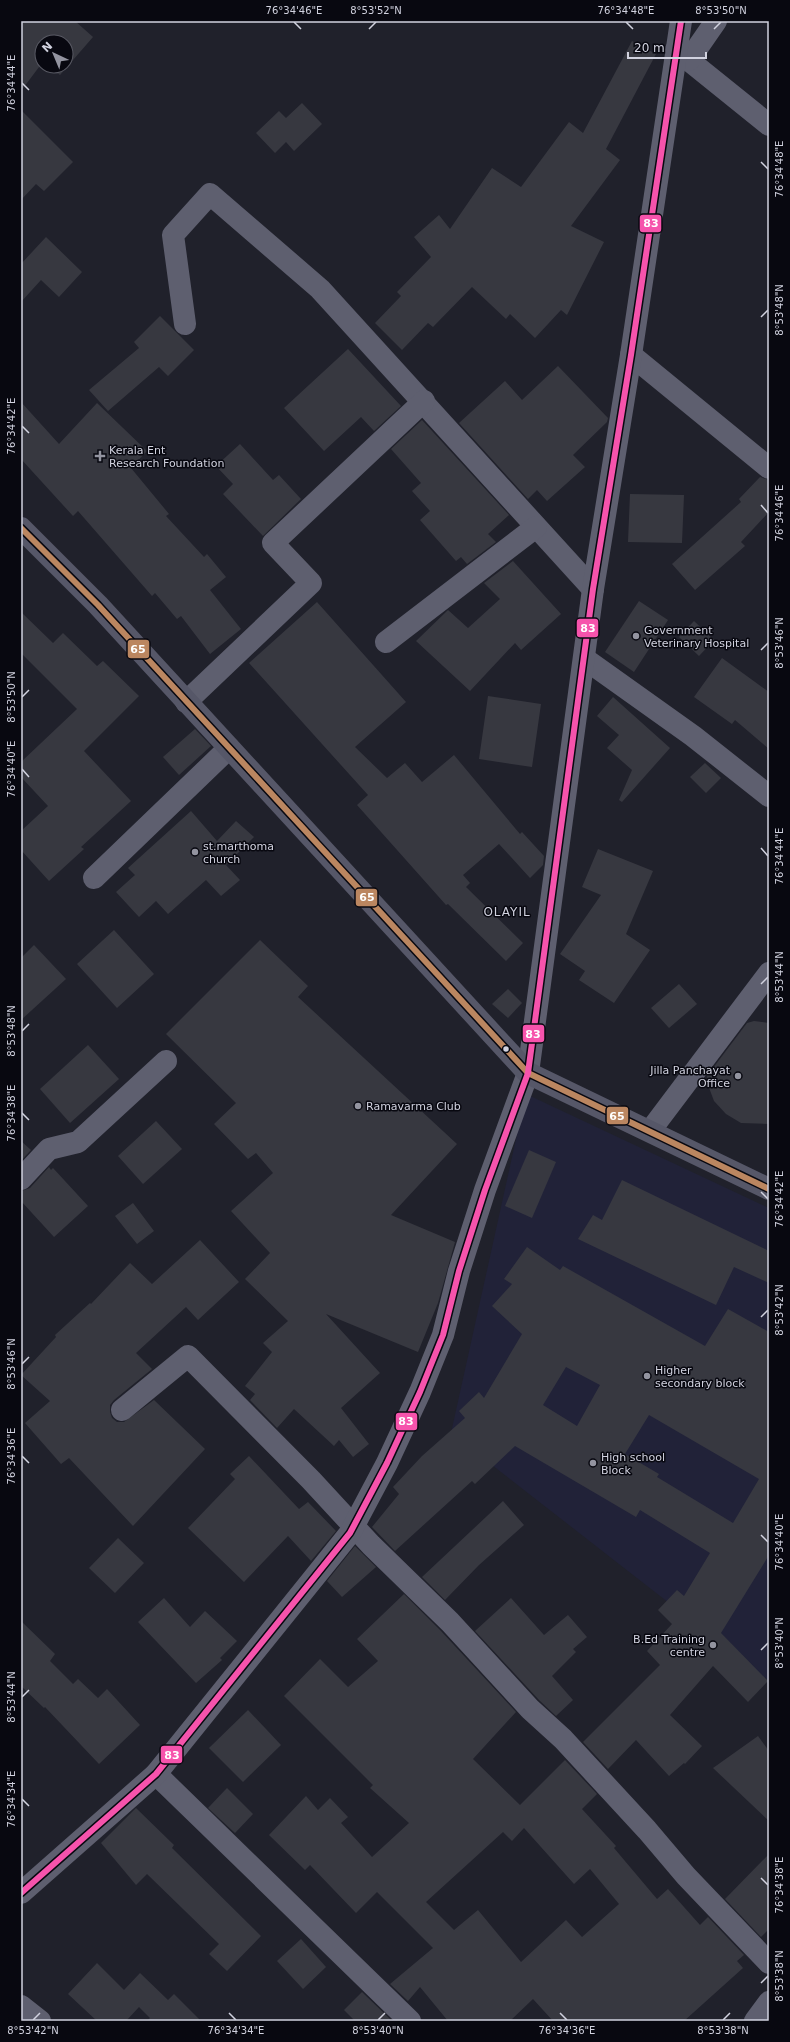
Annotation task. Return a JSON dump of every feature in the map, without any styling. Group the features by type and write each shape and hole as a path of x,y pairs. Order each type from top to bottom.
{"main road":[{"path":"21,528 98,605 528,1073 769,1189"}],"street":[{"path":"21,1893 156,1774 345,1539 387,1463 420,1392 443,1335 461,1263 485,1190 528,1073 585,659 593,589 631,355 683,55 681,21"},
{"path":"683,55 716,21"},
{"path":"683,55 769,124"},
{"path":"185,324 173,235 210,194 320,289 424,401 593,589"},
{"path":"631,355 769,468"},
{"path":"186,702 310,583 273,543 424,401"},
{"path":"386,642 536,527"},
{"path":"585,659 693,736 769,796"},
{"path":"94,878 229,748"},
{"path":"650,1131 769,973"},
{"path":"21,1179 49,1149 78,1142 166,1061"},
{"path":"122,1410 188,1356 204,1370 485,1659 530,1709 562,1739 647,1830 686,1876 769,1963"},
{"path":"156,1774 410,2021"},
{"path":"755,2021 769,2002"},
{"path":"21,2006 40,2021"}],"shaded area":[{"path":"526,1094 769,1208 769,1681 451,1433"}],"building":[{"path":"21,21 75,21 93,37 74,59 74,34 34,34 34,74 21,91"},
{"path":"632,41 656,54 606,149 620,160 571,226 604,242 567,315 561,310 535,338 510,314 506,319 472,287 433,327 428,323 402,350 375,323 401,296 397,292 431,257 414,237 439,215 450,229 492,168 521,187 569,122 583,133"},
{"path":"302,103 322,124 294,151 286,142 275,153 256,133 279,111 286,118"},
{"path":"21,110 73,162 44,191 36,184 21,200"},
{"path":"46,237 82,272 59,297 41,280 21,302 21,264"},
{"path":"160,316 194,350 168,376 159,367 108,411 89,390 139,348 134,342"},
{"path":"348,349 401,406 374,431 361,417 324,451 284,408"},
{"path":"558,366 608,418 607,422 573,455 585,467 547,501 537,490 528,499 459,423 505,381 522,400"},
{"path":"21,402 59,444 97,403 147,451 131,468 169,514 166,516 204,557 207,554 226,577 210,590 241,629 210,654 181,616 177,619 155,593 152,596 78,511 73,516 21,459"},
{"path":"422,420 509,515 488,534 496,542 467,564 461,557 456,561 420,520 430,511 412,491 421,483 391,449"},
{"path":"240,444 273,480 279,475 301,499 263,536 223,494 233,484 216,466"},
{"path":"760,477 769,480 769,512 741,542 745,546 695,590 672,564 741,502 739,499"},
{"path":"630,494 684,495 682,543 628,542"},
{"path":"513,561 561,614 521,650 515,643 470,691 416,641 448,610 468,628 500,599 484,583"},
{"name":"Government Veterinary Hospital","path":"639,601 668,620 634,672 605,652"},
{"path":"317,602 406,702 355,747 387,778 405,763 422,782 454,755 520,834 522,832 544,856 543,865 530,878 499,844 463,875 470,883 466,887 523,943 506,961 448,904 446,905 357,805 368,795 249,663"},
{"path":"21,612 53,643 63,633 97,666 103,661 139,696 84,751 131,801 81,847 84,849 49,881 21,850 21,831 48,806 21,777 21,762 77,709 21,653"},
{"path":"694,621 714,640 699,656 679,637"},
{"path":"722,658 769,692 769,749 735,720 732,724 694,697"},
{"path":"488,696 541,704 532,767 479,759"},
{"path":"613,697 670,748 622,802 619,800 632,770 607,748 619,735 597,716"},
{"path":"195,729 211,746 179,775 163,757"},
{"path":"705,763 721,778 706,793 690,777"},
{"path":"191,811 217,841 236,821 254,837 226,865 240,880 221,896 206,880 168,914 156,901 139,917 116,892 135,875 128,868"},
{"path":"598,849 653,871 626,934 650,950 614,1003 579,980 585,971 560,954 601,895 582,887"},
{"path":"114,930 154,974 117,1008 77,964"},
{"path":"260,940 308,986 298,997 457,1144 391,1215 455,1242 438,1303 418,1352 326,1314 380,1373 341,1408 369,1444 353,1457 339,1440 334,1446 294,1409 277,1428 250,1400 255,1394 245,1386 272,1352 263,1343 288,1321 245,1279 270,1253 231,1211 273,1173 256,1153 248,1159 214,1124 236,1103 166,1034"},
{"path":"34,945 66,979 21,1020 21,958"},
{"path":"679,984 697,1004 669,1028 651,1008"},
{"path":"508,989 522,1003 508,1018 492,1004"},
{"name":"Jilla Panchayat Office","path":"754,1021 769,1023 769,1124 741,1123 726,1114 714,1101 708,1085 707,1076 747,1023"},
{"path":"88,1045 119,1079 70,1123 40,1089"},
{"path":"156,1121 182,1149 143,1184 118,1156"},
{"path":"21,1141 31,1150 21,1161"},
{"path":"529,1150 556,1162 532,1218 505,1206"},
{"path":"49,1167 51,1170 53,1168 88,1206 54,1237 21,1201 21,1191 30,1188"},
{"path":"622,1180 769,1251 769,1283 734,1267 716,1305 578,1239 593,1215 602,1220"},
{"path":"133,1203 154,1231 137,1244 115,1216"},
{"path":"200,1240 239,1282 198,1320 186,1307 136,1353 152,1369 114,1400 110,1405 110,1412 112,1418 117,1422 124,1422 154,1400 205,1449 133,1526 69,1458 61,1464 25,1423 50,1401 21,1375 56,1337 55,1335 90,1303 91,1304 130,1263 152,1284"},
{"path":"527,1247 560,1270 563,1266 705,1346 728,1309 769,1332 769,1555 721,1633 768,1681 748,1702 713,1666 670,1715 702,1746 685,1764 684,1763 669,1776 636,1740 608,1769 583,1742 660,1665 647,1651 672,1624 658,1610 677,1590 684,1596 710,1553 640,1510 636,1517 515,1446 475,1484 472,1481 395,1551 372,1527 399,1494 393,1487 422,1456 465,1418 459,1411 479,1392 484,1398 522,1334 492,1306 512,1284 504,1279","holes":["566,1367 600,1385 577,1426 543,1405","649,1415 759,1479 733,1523 657,1477 659,1474 625,1454"]},
{"path":"249,1456 299,1509 308,1502 336,1531 311,1561 288,1536 244,1582 188,1528 235,1479 230,1474"},
{"path":"503,1501 524,1525 479,1565 445,1600 422,1577"},
{"path":"118,1538 144,1563 115,1593 89,1568"},
{"path":"355,1546 376,1567 342,1597 327,1581"},
{"path":"404,1594 441,1631 516,1712 473,1759 520,1805 565,1760 597,1794 582,1809 616,1846 614,1848 657,1899 668,1889 700,1925 708,1917 744,1955 737,1961 743,1968 684,2021 553,2021 533,1999 510,2021 448,2021 420,1987 408,2001 390,1984 433,1948 377,1892 356,1913 310,1865 305,1870 269,1835 306,1796 318,1810 330,1798 348,1817 341,1823 372,1857 409,1823 370,1788 373,1785 284,1696 320,1659 348,1687 378,1661 357,1639","holes":["524,1828 574,1884 590,1869 619,1904 582,1937 566,1920 521,1962 478,1910 454,1930 426,1902 503,1832 512,1841"]},
{"path":"164,1598 190,1627 205,1611 237,1641 220,1658 222,1660 196,1683 138,1622"},
{"path":"511,1598 544,1635 568,1615 587,1637 573,1649 576,1652 552,1676 573,1700 556,1716 539,1700 475,1631"},
{"path":"21,1621 55,1654 50,1661 73,1684 78,1679 98,1698 107,1689 140,1725 99,1764 45,1707 44,1708 21,1686"},
{"path":"248,1710 281,1745 243,1782 209,1748"},
{"path":"758,1736 769,1751 769,1821 713,1768"},
{"path":"227,1788 253,1814 235,1833 208,1808"},
{"path":"136,1808 174,1845 172,1848 261,1936 227,1971 209,1954 219,1944 147,1874 136,1885 101,1843"},
{"path":"769,1854 769,1929 761,1937 725,1899"},
{"path":"301,1939 326,1967 303,1989 277,1961"},
{"path":"97,1963 124,1990 140,1973 168,2000 174,1994 201,2021 147,2021 150,2018 139,2007 126,2021 97,2021 68,1994"},
{"path":"362,1992 390,2019 389,2021 355,2021 344,2010"}],"transit line":[{"name":"83","path":"21,1893 156,1774 350,1533 387,1463 420,1392 443,1335 459,1271 485,1190 528,1073 593,589 631,355 681,21"},
{"name":"65","path":"21,528 98,605 528,1073 769,1189"}],"place":[{"name":"Kerala Ent Research Foundation","path":"100,456"},
{"name":"Government Veterinary Hospital","path":"636,636"},
{"name":"st.marthoma church","path":"195,852"},
{"name":"Jilla Panchayat Office","path":"738,1076"},
{"name":"Ramavarma Club","path":"358,1106"},
{"name":"Higher secondary block","path":"647,1376"},
{"name":"High school Block","path":"593,1463"},
{"name":"B.Ed Training centre","path":"713,1645"}],"district":[{"name":"OLAYIL","path":"507,912"}]}
